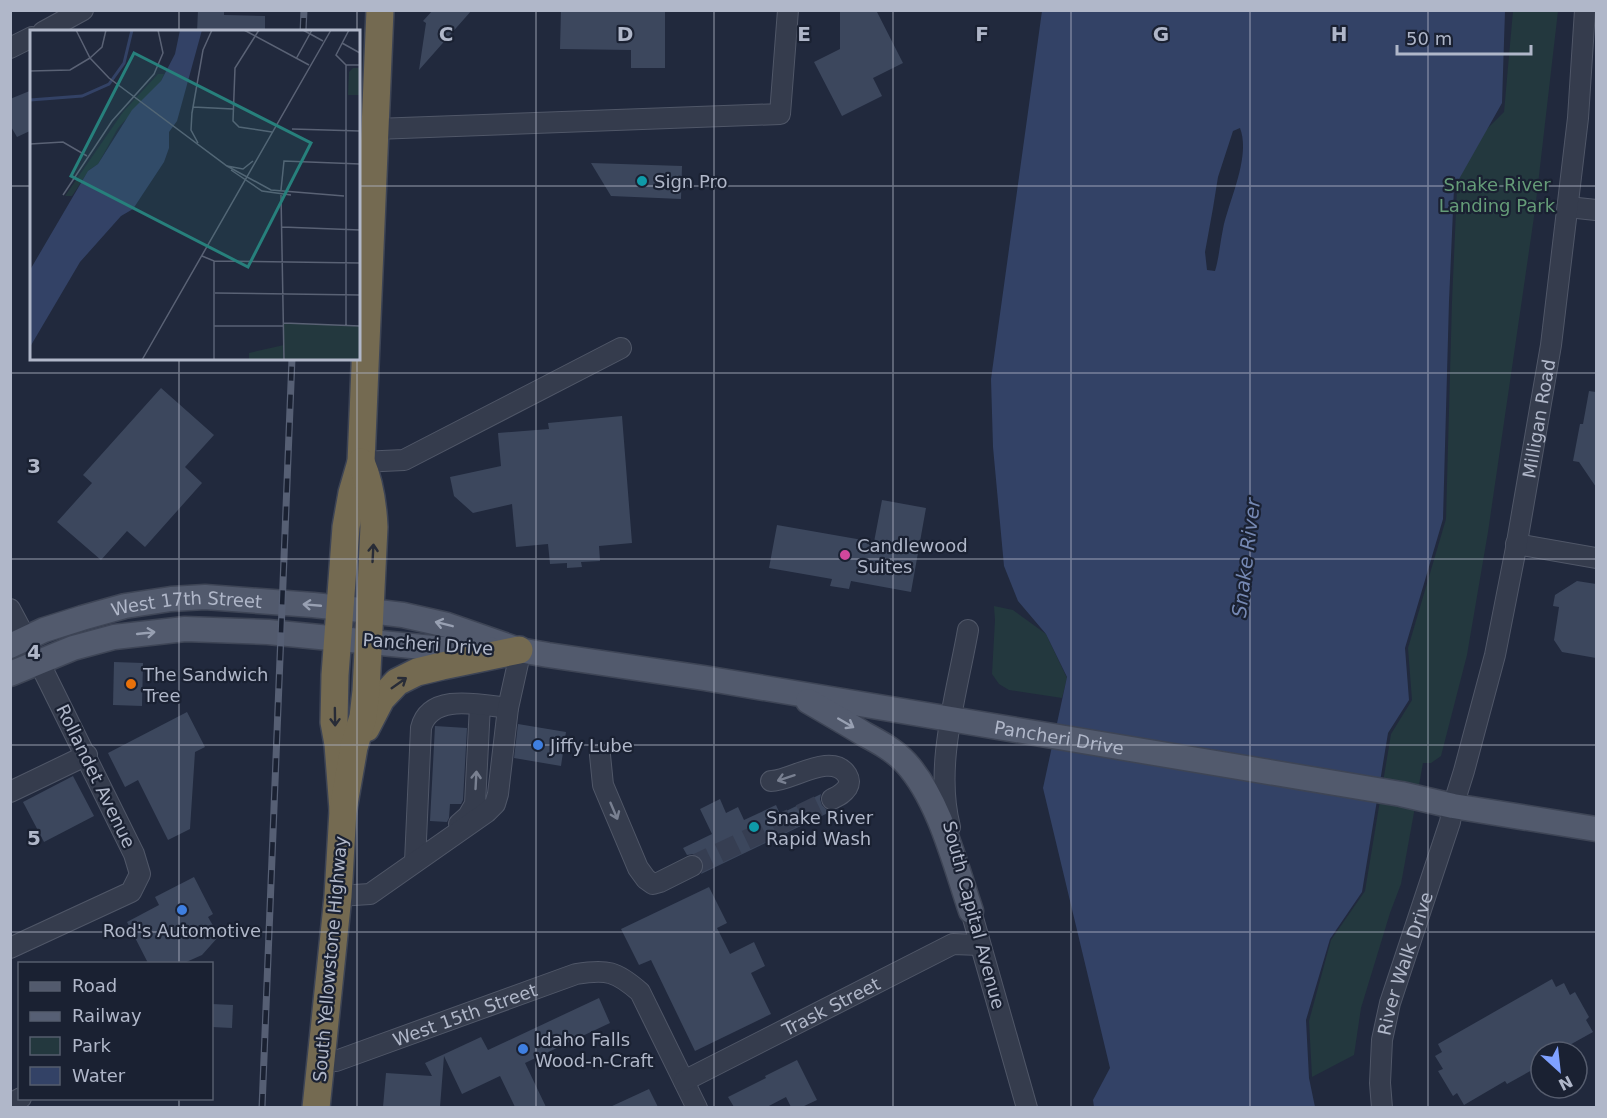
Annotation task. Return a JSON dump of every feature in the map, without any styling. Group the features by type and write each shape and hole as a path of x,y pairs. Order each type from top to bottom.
{"highway":[{"name":"South Yellowstone Highway","path":"343,810 334,722 346,527 351,493 361,462 380,10"},
{"name":"South Yellowstone Highway","path":"316,1107 338,896 343,810 354,747 363,717 366,691 374,518 373,501 361,462"},
{"path":"343,810 353,764 369,722 381,699 397,682 417,672 519,650"}],"main road":[{"name":"West 17th Street","path":"18,642 44,630 132,605 171,598 205,597 370,611"},
{"path":"39,662 45,651 57,640 107,622 132,605"},
{"name":"Pancheri Drive","path":"370,611 403,615 447,625 519,650"},
{"name":"West 17th Street","path":"10,674 73,648 114,637 185,629 268,632 338,638"},
{"name":"Pancheri Drive","path":"338,638 443,649 519,650 704,678 1401,794 1452,814 1596,829"},
{"path":"10,660 21,654 27,647 18,642"},
{"path":"796,693 887,747 915,774 928,795 944,833 971,911"}],"street":[{"path":"47,30 83,10"},
{"path":"375,129 780,114 788,10"},
{"name":"Milligan Road","path":"1452,814 1494,655 1551,345 1578,118 1585,10"},
{"path":"10,48 30,38"},
{"path":"1568,207 1596,210"},
{"path":"361,462 404,460 621,348"},
{"path":"1516,544 1596,558"},
{"path":"10,609 18,642"},
{"name":"South Capital Avenue","path":"968,630 945,763 946,811 980,945 1027,1107"},
{"path":"338,896 370,894 487,812 495,804 508,708 519,650"},
{"name":"Rollandet Avenue","path":"10,948 131,892 140,874 134,854 87,755 39,662"},
{"path":"415,862 423,721 429,714 450,703 508,708"},
{"path":"439,846 468,816 475,804 480,705"},
{"path":"10,792 87,755"},
{"path":"600,755 603,785 638,868 646,879 653,884 692,866"},
{"path":"771,781 780,781 823,765 838,767 849,778 849,785 842,794 832,799"},
{"name":"River Walk Drive","path":"1382,1107 1380,1083 1382,1040 1390,1003 1452,814"},
{"name":"Trask Street","path":"684,1081 953,944 980,945"},
{"name":"West 15th Street","path":"321,1060 336,1061 576,974 596,970 625,979 640,992 684,1081"},
{"path":"684,1081 697,1107"}],"green space":[{"name":"Snake River Landing Park","path":"1513,11 1558,11 1535,210 1488,532 1467,655 1441,756 1431,763 1423,763 1401,884 1361,1008 1354,1055 1312,1077 1309,1021 1331,940 1365,891 1391,734 1412,700 1408,648 1446,519 1457,188 1468,148 1504,112"},
{"path":"994,606 1013,610 1046,634 1067,678 1062,698 1009,690 999,684 992,674"}],"water":[{"name":"Snake River","path":"1042,11 1505,11 1502,103 1454,188 1443,519 1405,648 1409,700 1388,733 1362,892 1330,939 1306,1020 1309,1078 1315,1107 1094,1107 1093,1100 1110,1068 1043,788 1067,677 1046,634 1018,601 1004,566 993,447 991,379","holes":["1240,128 1243,139 1241,165 1223,229 1215,271 1207,270 1205,252 1218,177 1233,131"]}],"building":[{"path":"198,10 224,10 224,15 265,16 265,30 197,30"},
{"path":"433,10 472,10 419,70 426,23 423,21"},
{"path":"561,10 665,10 665,68 631,68 631,50 560,49"},
{"path":"840,10 876,10 903,63 873,78 882,96 842,116 814,62 840,49"},
{"path":"30,91 30,131 17,137 10,125 10,99"},
{"name":"Sign Pro","path":"591,163 682,166 681,199 611,196"},
{"path":"161,388 214,435 185,467 202,483 145,547 127,531 101,560 57,522 92,483 83,475"},
{"path":"1589,391 1596,392 1596,487 1579,462 1573,461"},
{"path":"622,416 632,543 599,546 600,561 581,562 582,567 567,568 567,563 550,564 548,544 516,547 512,504 473,513 454,496 450,477 501,466 498,433 549,429 548,423"},
{"name":"Candlewood Suites","path":"882,500 926,508 911,592 851,581 849,589 830,586 832,579 769,568 777,525 874,542"},
{"path":"1577,581 1596,584 1596,658 1562,652 1554,640 1559,607 1553,606 1555,595"},
{"path":"114,662 143,663 142,706 113,705"},
{"path":"187,712 205,747 195,752 190,829 168,840 138,780 125,787 108,753"},
{"name":"Jiffy Lube","path":"518,724 566,732 561,766 514,758"},
{"path":"435,726 467,728 463,800 461,804 450,804 447,822 430,821"},
{"path":"73,776 94,816 44,842 23,802"},
{"name":"Snake River Rapid Wash","path":"821,794 822,805 832,811 701,874 704,867 702,860 693,854 687,855 683,848 712,834 700,809 720,799 726,813 738,807 744,820 776,805 780,814"},
{"path":"194,877 213,914 208,917 219,936 202,955 186,962 147,962 127,922 159,905 155,897"},
{"path":"709,887 727,923 717,928 730,954 754,942 765,966 751,973 771,1014 695,1051 651,960 639,965 621,929"},
{"path":"1552,979 1556,987 1564,983 1570,995 1575,992 1589,1017 1586,1020 1593,1032 1579,1040 1529,1040 1529,1072 1507,1084 1505,1081 1464,1105 1457,1093 1453,1096 1438,1071 1443,1069 1435,1056 1442,1052 1438,1044"},
{"path":"599,998 610,1023 525,1063 546,1107 515,1107 500,1076 462,1094 444,1056 440,1107 383,1107 386,1073 432,1076 425,1063 481,1037 488,1050"},
{"path":"213,1004 233,1005 232,1028 213,1027"},
{"path":"797,1060 817,1100 802,1107 791,1107 786,1097 767,1107 734,1107 728,1097"},
{"path":"649,1089 658,1107 610,1107"}],"tunnel":[{"path":"692,866 832,799"}],"railway":[{"path":"303,30 304,10"},
{"path":"262,1108 292,360"}],"place":[{"name":"Sign Pro","path":"642,181"},
{"name":"Candlewood Suites","path":"845,555"},
{"name":"The Sandwich Tree","path":"131,684"},
{"name":"Jiffy Lube","path":"538,745"},
{"name":"Snake River Rapid Wash","path":"754,827"},
{"name":"Rod's Automotive","path":"182,910"},
{"name":"Idaho Falls Wood-n-Craft","path":"523,1049"}]}
